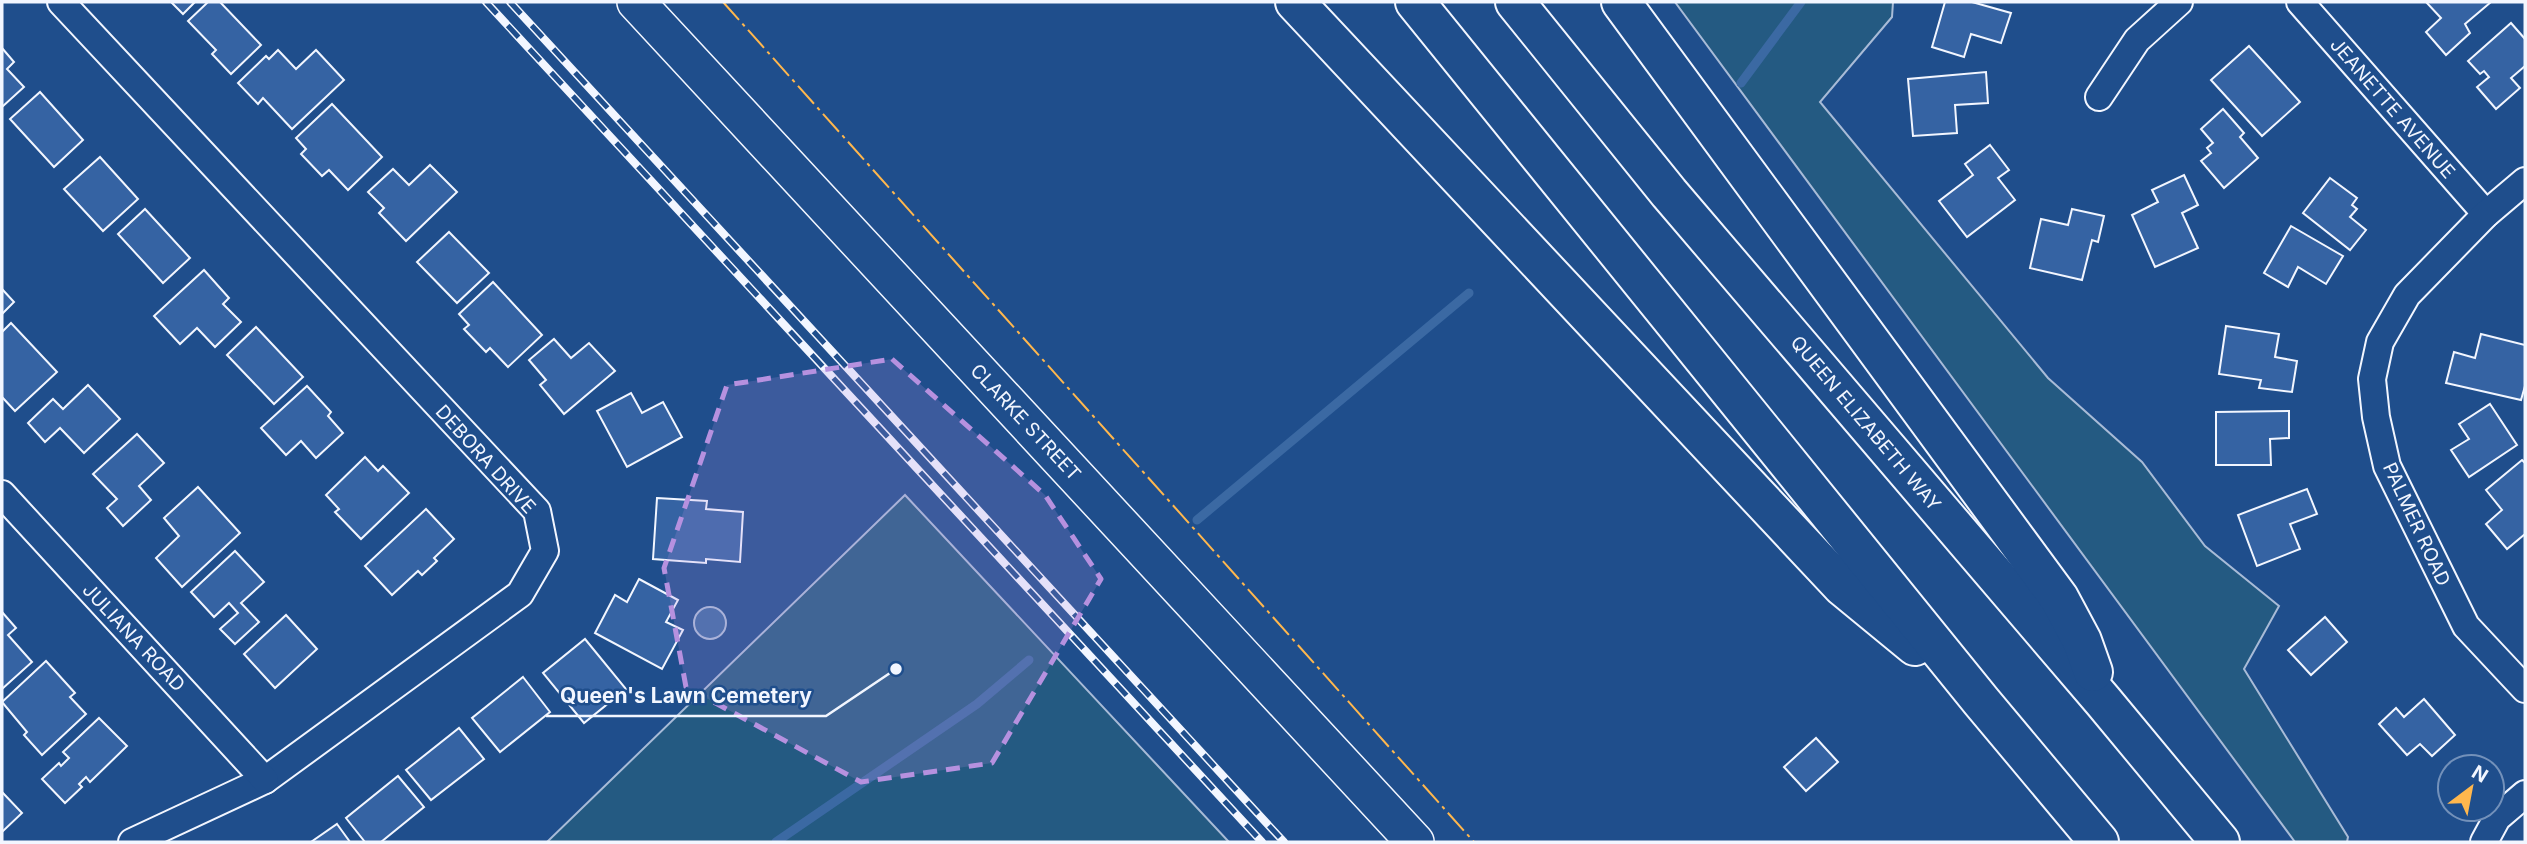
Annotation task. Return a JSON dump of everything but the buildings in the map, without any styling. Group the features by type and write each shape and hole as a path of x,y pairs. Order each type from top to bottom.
{"highway":[{"path":"1295,2 1842,586 1981,701"},
{"path":"1415,2 1981,701 2099,842"},
{"name":"QUEEN ELIZABETH WAY","path":"1515,2 1670,193 2220,842"},
{"path":"1621,2 2059,598 2082,640 2103,701"}],"street":[{"name":"DEBORA DRIVE","path":"61,2 537,511 545,551 520,594 265,780 132,842"},
{"name":"CLARKE STREET","path":"636,2 1415,842"},
{"path":"2099,97 2137,40 2179,2"},
{"name":"JEANETTE AVENUE","path":"2300,2 2486,214"},
{"name":"PALMER ROAD","path":"2525,181 2486,214 2407,295 2380,342 2372,379 2376,417 2387,466 2466,626 2525,690"},
{"name":"JULIANA ROAD","path":"2,494 265,780"},
{"path":"2484,842 2497,818 2525,794"}],"highlighted area":[{"path":"892,359 1045,495 1101,579 992,763 861,782 686,687 664,568 727,385"}],"shaded area":[{"path":"1675,2 1893,2 1892,17 1820,102 2048,378 2142,462 2205,546 2279,606 2244,669 2348,837 2347,842 2295,842"},
{"path":"905,495 1229,842 547,842"},
{"path":"710,607 721,612 726,623 721,634 710,639 699,634 694,623 699,612"}],"waterway":[{"path":"1741,83 1801,2"},
{"path":"1197,520 1469,293"},
{"path":"776,842 977,704 1029,660"}],"railway":[{"path":"486,2 1262,842"},
{"path":"510,2 1284,842"}],"power":[{"path":"723,2 1474,842"}],"place":[{"name":"Queen's Lawn Cemetery","path":"896,669"}]}
